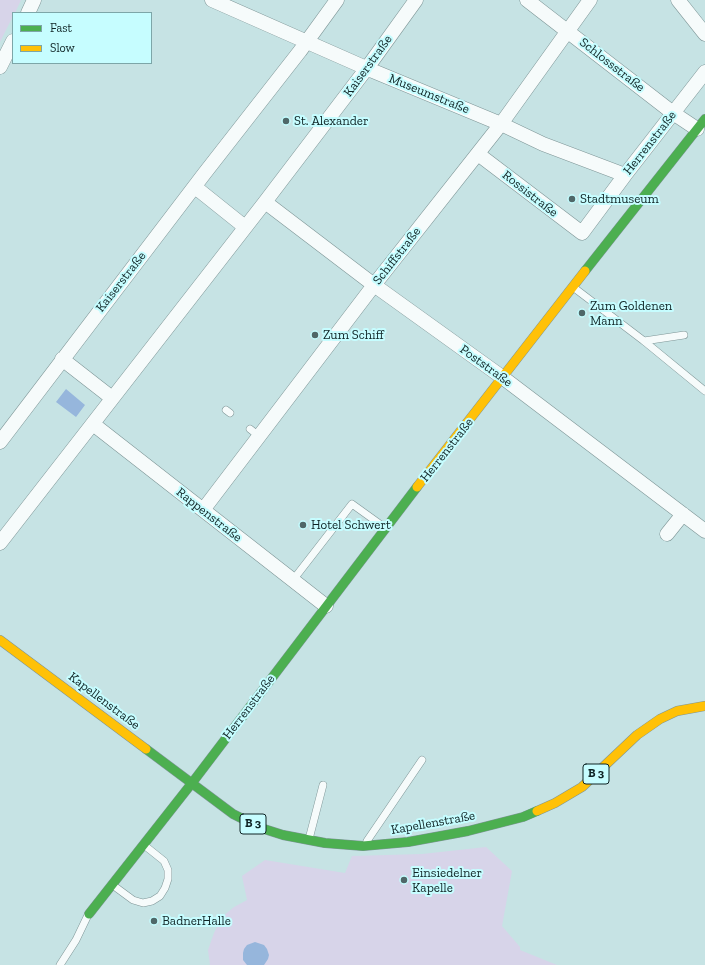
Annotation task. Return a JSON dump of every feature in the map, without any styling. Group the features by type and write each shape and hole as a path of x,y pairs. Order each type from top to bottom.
{"street":[{"path":"28,12 34,0"},
{"name":"Museumstraße","path":"212,0 367,68 501,124 543,144 625,175"},
{"name":"Kaiserstraße","path":"0,442 62,359 307,42 337,0"},
{"name":"Kaiserstraße","path":"0,543 265,202 367,68 416,0"},
{"name":"Schlossstraße","path":"527,0 673,113 701,124"},
{"name":"Schiffstraße","path":"203,510 255,433 478,154 590,0"},
{"path":"678,0 705,34"},
{"path":"0,67 12,43"},
{"name":"Herrenstraße","path":"582,234 625,175 705,72"},
{"name":"Herrenstraße","path":"192,783 502,377 701,124"},
{"name":"Rossistraße","path":"478,154 582,234"},
{"path":"195,187 245,228"},
{"name":"Poststraße","path":"265,202 374,285 502,377 705,531"},
{"path":"62,359 112,398"},
{"name":"Rappenstraße","path":"93,424 326,606"},
{"path":"667,534 683,514"},
{"name":"Kapellenstraße","path":"0,640 233,814 260,828 309,841 363,846 415,841 476,829 523,817 555,803 582,787 637,735 660,719 677,711 705,706"},
{"path":"89,918 112,884 192,783"}],"lane":[{"path":"573,286 705,391"},
{"path":"644,341 684,335"},
{"path":"293,580 352,504 385,529"},
{"path":"363,846 422,760"},
{"path":"309,841 323,785"},
{"path":"112,884 133,900 143,903 152,901 160,896 168,879 168,870 164,861 143,844"},
{"path":"60,965 89,918"}],"shaded area":[{"path":"0,0 21,0 15,12 12,12 12,18 0,42"},
{"path":"486,847 512,871 502,926 520,947 520,950 557,965 210,965 208,950 222,917 234,907 247,900 242,876 265,860 345,873 352,856 422,854"}],"water":[{"path":"66,389 85,405 76,417 56,402"},
{"path":"255,942 264,945 267,949 269,955 264,965 247,965 243,960 244,949 247,945"}],"traffic: fast":[{"path":"585,271 705,119"},
{"path":"89,914 192,783 417,487"},
{"path":"146,749 233,814 261,828 283,835 325,843 363,846 408,842 468,831 523,817 537,811"}],"traffic: slow":[{"path":"417,487 585,271"},
{"path":"0,640 146,749"},
{"path":"537,811 555,803 582,787 637,735 660,719 677,711 705,706"}],"place":[{"name":"St. Alexander","path":"286,121"},
{"name":"Stadtmuseum","path":"572,199"},
{"name":"Zum Goldenen Mann","path":"582,313"},
{"name":"Zum Schiff","path":"315,335"},
{"name":"Hotel Schwert","path":"303,525"},
{"name":"Einsiedelner Kapelle","path":"404,880"},
{"name":"BadnerHalle","path":"154,921"}]}
